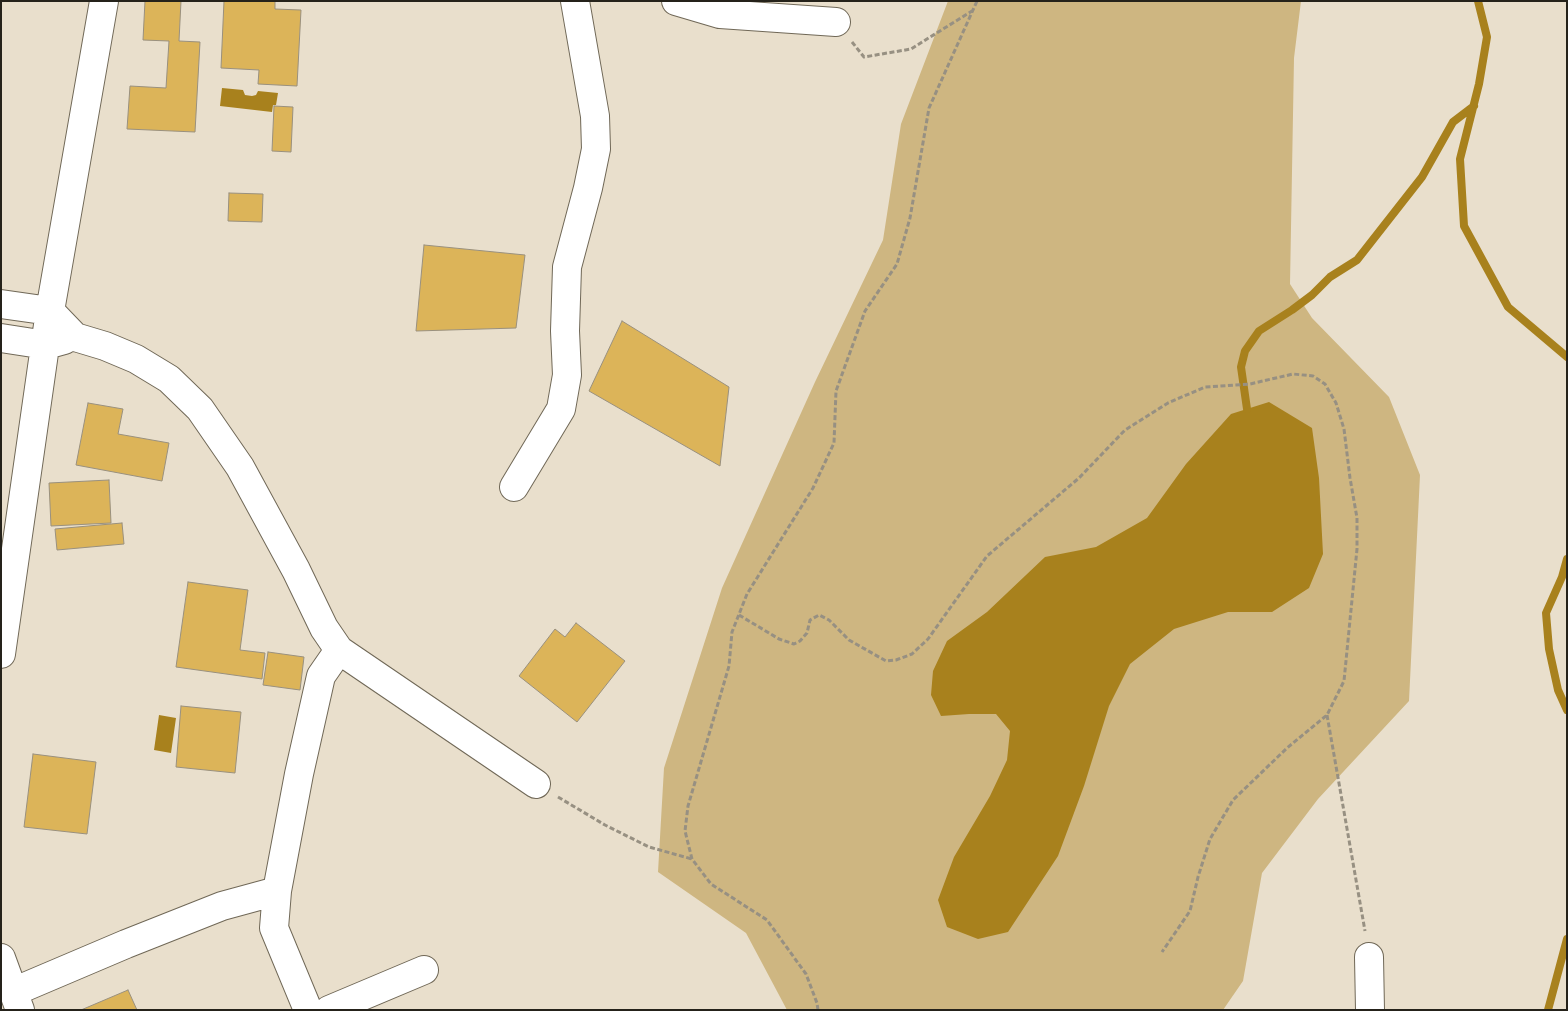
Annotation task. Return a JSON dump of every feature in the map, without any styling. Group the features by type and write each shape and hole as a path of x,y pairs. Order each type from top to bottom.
{"street":[{"path":"1,654 50,312 104,1"},
{"path":"514,487 561,409 568,375 565,331 568,267 596,149 594,116 575,1"},
{"path":"676,1 720,14 836,22"},
{"path":"1,304 50,312 75,337 106,346 136,359 169,379 200,409 240,467 296,570 324,628 339,650 536,784"},
{"path":"1,338 46,345 75,337"},
{"path":"308,1010 274,928 277,891 299,774 321,676 339,650"},
{"path":"1,958 17,1001 126,944 222,906 277,891"},
{"path":"1370,957 1370,1010"},
{"path":"329,1010 424,970"}],"path":[{"path":"818,1010 806,974 767,920 711,884 692,859 685,831 688,806 729,666 732,632 747,594 813,488 834,443 836,391 865,312 897,264 910,218 929,108 977,1"},
{"path":"836,22 864,56 911,49 973,11"},
{"path":"739,615 779,639 794,644 800,642 806,633 810,620 819,615 829,620 848,640 886,661 896,660 912,654 928,638 988,556 1079,478 1125,430 1168,403 1205,387 1250,384 1293,374 1312,376 1325,384 1336,403 1344,430 1357,518 1344,681 1327,715 1287,748 1233,800 1210,839 1190,911 1162,952"},
{"path":"1327,715 1370,957"},
{"path":"536,784 605,825 649,847 692,859"}],"shaded area":[{"path":"948,1 1301,1 1294,58 1290,284 1312,318 1389,397 1420,475 1409,701 1318,799 1262,873 1243,981 1223,1010 787,1010 746,933 658,872 664,768 722,588 815,382 883,240 901,124"},
{"path":"222,88 243,90 245,95 252,96 256,95 258,91 278,93 276,105 273,105 272,112 220,106"},
{"path":"1269,402 1312,428 1319,478 1323,554 1309,588 1272,612 1228,612 1174,629 1130,664 1109,706 1084,786 1058,856 1008,932 978,939 947,927 938,900 954,857 990,796 1007,760 1010,731 996,714 941,716 931,695 933,671 947,641 987,612 1045,557 1096,547 1147,518 1186,464 1231,414"},
{"path":"159,715 176,718 171,753 154,750"}],"building":[{"path":"145,1 181,1 179,41 200,42 195,132 127,129 130,86 166,88 169,41 143,40"},
{"path":"224,1 275,1 275,9 301,10 297,86 258,84 259,70 221,68"},
{"path":"274,106 293,107 291,152 272,151"},
{"path":"229,193 263,194 262,222 228,221"},
{"path":"424,245 525,255 516,328 416,331"},
{"path":"622,321 729,387 720,466 589,391"},
{"path":"88,403 123,409 118,434 169,443 162,481 76,465"},
{"path":"109,480 111,523 51,526 49,483"},
{"path":"122,523 124,544 57,550 55,529"},
{"path":"188,582 248,590 240,650 265,653 262,679 176,667"},
{"path":"576,623 625,661 577,722 519,676 555,629 565,637"},
{"path":"268,652 304,657 300,690 263,685"},
{"path":"181,706 241,712 235,773 176,767"},
{"path":"33,754 96,762 87,834 24,827"},
{"path":"128,990 137,1010 81,1010"}],"waterway":[{"path":"1478,1 1487,37 1479,84 1460,159 1464,226 1508,307 1567,357"},
{"path":"1247,409 1241,367 1245,351 1259,331 1292,310 1312,295 1330,277 1357,260 1422,177 1453,122 1474,106"},
{"path":"1567,559 1562,577 1546,613 1549,649 1558,690 1567,710"},
{"path":"1548,1010 1567,939"}]}
